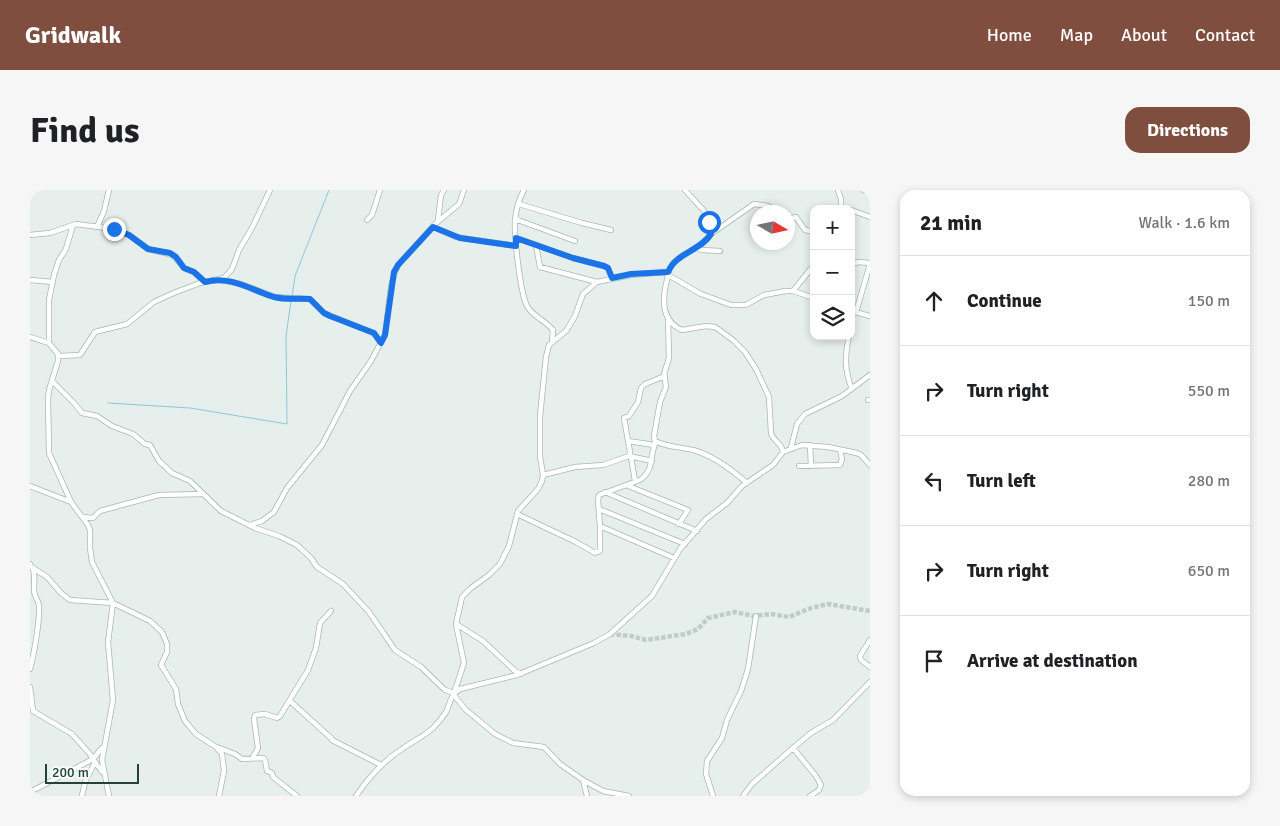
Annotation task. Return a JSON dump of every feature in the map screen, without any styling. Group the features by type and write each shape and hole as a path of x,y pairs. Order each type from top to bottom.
{"street":[{"path":"97,227 104,210 108,190"},
{"path":"220,280 232,269 239,250 270,190"},
{"path":"367,220 371,215 380,190"},
{"path":"438,221 441,195 444,190"},
{"path":"249,525 262,522 274,512 287,488 322,445 350,391 381,343 386,327 394,272 398,265 438,221 459,204 464,190"},
{"path":"524,190 518,204 516,219 516,246 524,297 528,307 535,316 553,330 552,342"},
{"path":"684,190 706,213 711,234"},
{"path":"838,190 841,205"},
{"path":"863,190 870,192"},
{"path":"518,204 611,230"},
{"path":"517,514 595,553 600,551 598,496 646,476 652,461 655,443 654,436 660,402 666,387 665,376 669,358 668,318 663,301 668,274 674,261 696,248 711,234 750,207"},
{"path":"855,211 870,217"},
{"path":"795,217 805,230 810,231"},
{"path":"516,219 575,241"},
{"path":"30,235 79,224 118,230 129,235 148,249 170,253 176,257 184,268 194,272 205,282"},
{"path":"49,343 48,306 59,260 68,244 73,225"},
{"path":"433,227 460,238 516,246"},
{"path":"516,238 604,266 608,268 612,278"},
{"path":"536,245 540,267 597,282"},
{"path":"696,248 720,251"},
{"path":"855,263 870,264 855,308"},
{"path":"793,290 810,270"},
{"path":"356,796 381,765 403,748 427,734 446,711 464,663 456,624 462,597 495,570 503,558 512,535 517,514 538,489 542,481 540,416 547,350 552,342 566,331 583,294 597,282 612,278 631,274 668,274 701,294 732,305 746,305 764,295 793,290 810,296"},
{"path":"30,280 53,282"},
{"path":"58,356 80,355 97,330 116,328 127,324 154,302 189,286 220,280 241,284 275,297 310,299 324,313 374,333 381,343"},
{"path":"855,311 870,316"},
{"path":"668,318 682,330 706,326 715,327 733,340 745,352 756,369 769,397 771,433 781,446 783,452"},
{"path":"30,337 49,343 56,350 58,356 49,390 47,407 49,453 71,502 90,530 92,562 113,602 108,642 113,690 112,709 103,746 102,760 109,796"},
{"path":"848,340 846,369 852,389"},
{"path":"791,448 797,424 803,416 809,411 828,404 870,375"},
{"path":"635,481 624,418 629,415 638,402 643,386 665,376"},
{"path":"52,381 70,398 82,413 94,415 112,426 133,434 152,447 159,461 177,476 190,482 221,511 297,545 311,558 317,567 342,584 369,612 395,650 421,667 447,691 454,693 466,709 494,734 513,743 544,747 560,764 583,780 603,791 629,796"},
{"path":"628,441 655,443 692,450 710,457 747,483"},
{"path":"454,693 467,687 521,674 594,643 610,634 652,596 674,558 712,514 747,483 773,465 783,452 791,448 810,445 859,454 870,465"},
{"path":"810,445 811,466"},
{"path":"799,466 840,465 842,459 840,450"},
{"path":"543,474 575,467 603,465 630,456 652,461"},
{"path":"626,485 688,510 679,524"},
{"path":"30,486 71,502"},
{"path":"604,492 697,531"},
{"path":"82,517 93,518 100,511 159,495 202,494"},
{"path":"599,509 685,544"},
{"path":"600,526 674,558"},
{"path":"31,566 47,576 60,592 70,600 113,602 150,621 162,632 167,644 167,652 161,665 176,688 180,712 196,734 216,747 235,754 242,759 263,758 273,777 297,796"},
{"path":"30,668 39,609 34,593 35,579 31,566"},
{"path":"253,757 258,748 255,715 265,714 277,718 280,716 311,664 320,623 331,611"},
{"path":"713,796 706,774 707,763 722,738 727,720 741,691 748,669 756,616"},
{"path":"456,624 483,641 514,670 521,674"},
{"path":"870,640 860,656 861,660 870,667"},
{"path":"743,796 752,784 811,733 832,720 870,682"},
{"path":"30,687 33,711 69,732 104,773"},
{"path":"290,701 332,739 381,765"},
{"path":"82,796 85,782 94,760 103,746"},
{"path":"216,747 222,754 224,765 219,796"},
{"path":"793,748 820,781 820,787 810,796"},
{"path":"30,792 94,760"},
{"path":"583,780 587,796"}],"waterway":[{"path":"292,297 295,276 329,190"},
{"path":"108,403 190,408 287,424 286,336 291,301"}],"tunnel":[{"path":"610,634 646,640 686,634 698,629 708,618 735,612 753,616 771,614 789,617 811,608 828,604 870,611"}],"route":[{"path":"114,229 129,235 148,249 170,253 176,257 184,268 194,272 205,282 220,280 254,288 275,297 310,299 324,313 374,333 381,343 388,320 394,272 398,265 433,227 456,237 507,245 516,246 516,238 573,258 604,266 608,268 612,278 631,274 668,272 674,261 696,248 709,237 711,231 709,222"}]}
